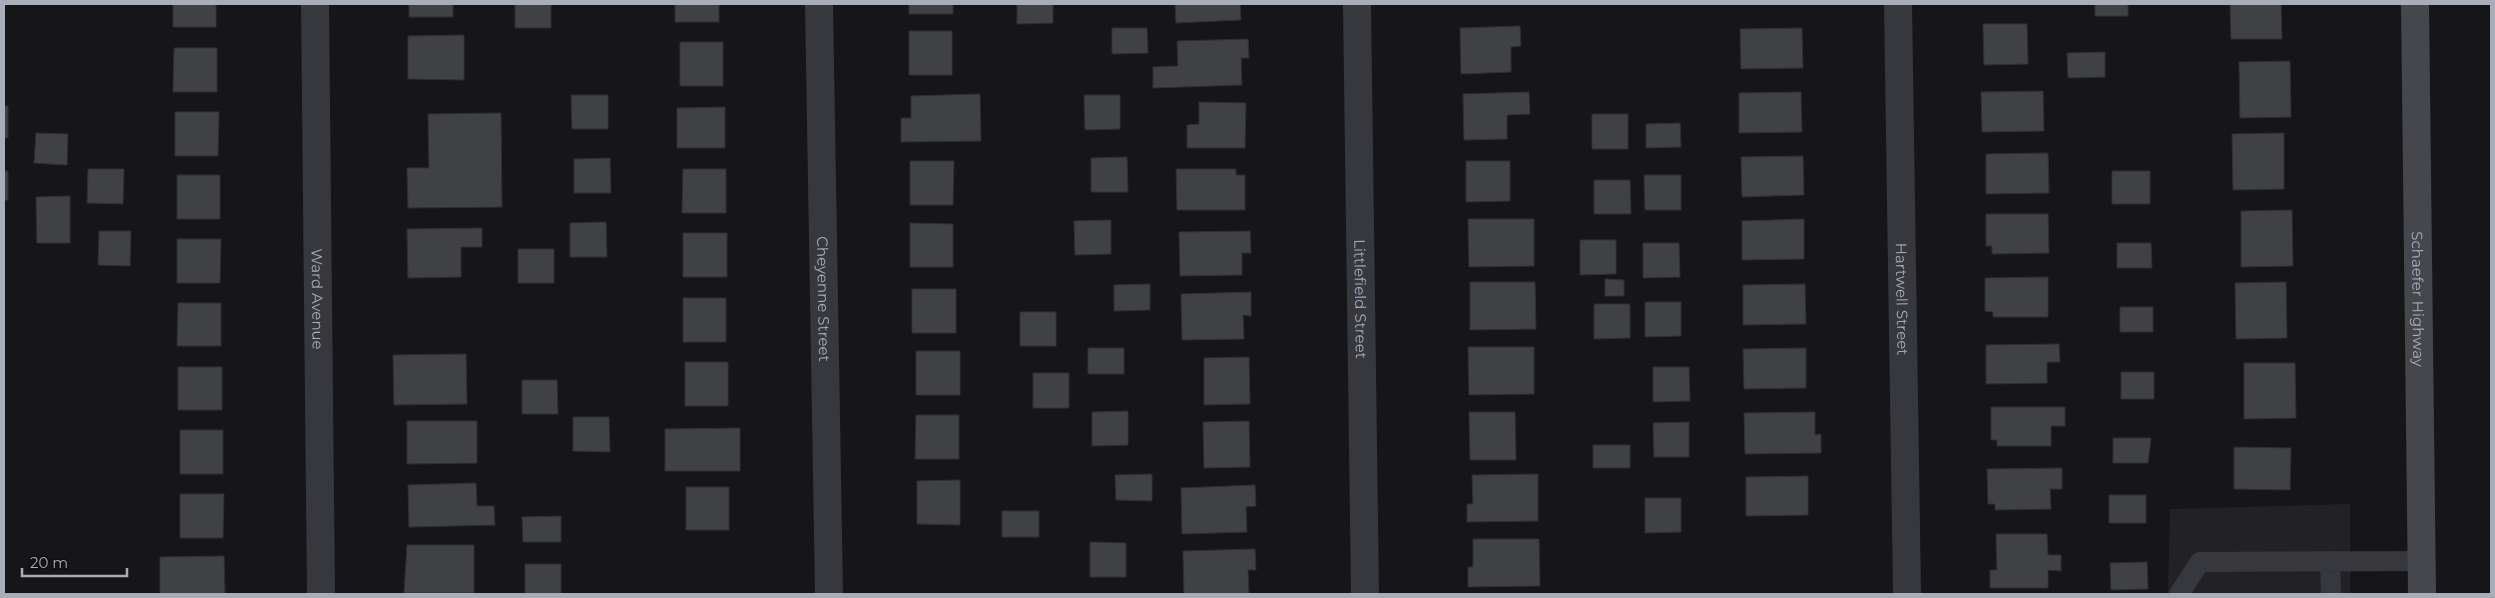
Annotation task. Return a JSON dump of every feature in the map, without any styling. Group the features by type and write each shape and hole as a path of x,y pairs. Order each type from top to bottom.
{"main road":[{"name":"Schaefer Highway","path":"2415,4 2422,594"}],"street":[{"name":"Ward Avenue","path":"315,4 321,594"},
{"name":"Cheyenne Street","path":"819,4 828,594"},
{"name":"Littlefield Street","path":"1357,4 1365,594"},
{"name":"Hartwell Street","path":"1898,4 1907,594"}],"lane":[{"path":"2179,594 2200,562 2422,560"},
{"path":"2330,561 2331,594"}],"shaded area":[{"path":"2350,504 2350,594 2168,594 2170,509"}],"building":[{"path":"173,4 216,4 216,27 173,27"},
{"path":"409,4 453,4 453,17 409,17"},
{"path":"515,4 551,4 551,28 515,28"},
{"path":"675,4 719,4 719,22 675,22"},
{"path":"909,4 953,4 953,14 909,14"},
{"path":"1017,4 1053,4 1053,23 1017,24"},
{"path":"1175,4 1240,4 1241,20 1176,23"},
{"path":"2095,4 2128,4 2128,16 2095,16"},
{"path":"2230,4 2281,4 2282,39 2231,39"},
{"path":"1983,24 2027,24 2028,64 1984,65"},
{"path":"1520,26 1521,46 1511,47 1511,72 1461,74 1460,28"},
{"path":"1112,28 1147,28 1148,53 1112,54"},
{"path":"1802,28 1803,68 1741,69 1740,29"},
{"path":"909,31 952,31 952,75 909,75"},
{"path":"464,35 464,80 408,79 408,36"},
{"path":"1248,39 1249,58 1241,58 1242,85 1153,88 1153,67 1178,66 1177,41"},
{"path":"680,42 723,42 723,86 680,86"},
{"path":"174,48 217,48 217,92 173,92"},
{"path":"2105,52 2105,77 2068,78 2067,53"},
{"path":"2290,61 2291,117 2240,118 2239,62"},
{"path":"2043,91 2044,131 1982,132 1981,92"},
{"path":"1529,92 1530,114 1507,115 1507,139 1464,140 1463,94"},
{"path":"1801,92 1802,132 1739,133 1739,93"},
{"path":"980,94 981,141 901,142 901,118 911,118 911,96"},
{"path":"571,95 608,95 608,129 572,129"},
{"path":"1084,95 1120,95 1120,129 1085,130"},
{"path":"1199,102 1246,103 1245,148 1187,148 1187,125 1199,124"},
{"path":"4,106 8,106 8,138 4,138"},
{"path":"725,107 725,148 677,148 677,108"},
{"path":"175,112 219,112 218,156 175,156"},
{"path":"501,113 502,207 408,208 407,168 429,168 428,114"},
{"path":"1592,114 1628,114 1628,149 1592,149"},
{"path":"1680,123 1681,147 1646,148 1646,124"},
{"path":"36,133 68,134 67,165 34,163"},
{"path":"2284,133 2284,189 2233,190 2232,134"},
{"path":"2048,153 2049,193 1986,194 1986,154"},
{"path":"1803,156 1804,195 1742,197 1741,157"},
{"path":"1127,157 1128,192 1091,192 1091,158"},
{"path":"610,158 611,193 574,193 574,159"},
{"path":"910,161 954,161 953,205 910,205"},
{"path":"1466,161 1510,161 1510,201 1466,202"},
{"path":"88,169 124,169 123,204 87,203"},
{"path":"683,169 726,169 726,213 682,213"},
{"path":"1176,169 1236,169 1236,175 1245,175 1245,210 1177,210"},
{"path":"4,171 8,171 8,200 4,200"},
{"path":"2112,171 2150,171 2150,204 2112,204"},
{"path":"177,175 220,175 220,219 177,219"},
{"path":"1644,175 1681,175 1681,210 1645,210"},
{"path":"1594,180 1630,180 1631,214 1594,214"},
{"path":"70,196 70,243 37,243 36,197"},
{"path":"2292,210 2293,266 2241,267 2241,211"},
{"path":"1986,214 2048,214 2049,253 1992,254 1992,246 1986,246"},
{"path":"1468,219 1534,219 1534,266 1469,267"},
{"path":"1804,219 1804,259 1742,260 1742,221"},
{"path":"1111,220 1111,254 1075,255 1074,221"},
{"path":"606,222 607,257 570,257 570,223"},
{"path":"910,223 953,224 953,267 910,267"},
{"path":"482,228 482,247 461,247 461,277 408,278 407,229"},
{"path":"99,231 131,231 130,266 98,265"},
{"path":"1250,231 1251,253 1242,253 1242,275 1180,276 1179,232"},
{"path":"683,233 727,233 727,277 683,277"},
{"path":"177,239 221,239 220,283 177,283"},
{"path":"1580,240 1616,240 1616,274 1580,275"},
{"path":"1643,243 1679,243 1680,277 1643,278"},
{"path":"2117,243 2151,243 2152,268 2117,268"},
{"path":"518,249 554,249 554,283 518,283"},
{"path":"2048,277 2048,317 1993,317 1993,312 1985,311 1985,278"},
{"path":"1605,279 1624,280 1624,296 1605,296"},
{"path":"1470,282 1535,282 1536,329 1470,330"},
{"path":"2286,282 2287,338 2236,339 2235,283"},
{"path":"1150,284 1150,310 1114,311 1114,285"},
{"path":"1805,284 1806,324 1743,325 1743,285"},
{"path":"912,289 956,289 956,333 912,333"},
{"path":"1251,292 1251,316 1243,315 1244,339 1182,340 1181,294"},
{"path":"683,298 726,298 726,342 683,342"},
{"path":"1645,302 1681,302 1681,336 1645,337"},
{"path":"178,303 221,303 221,346 177,346"},
{"path":"1594,304 1630,304 1630,338 1594,339"},
{"path":"2120,307 2153,307 2153,332 2120,332"},
{"path":"1020,312 1056,312 1056,346 1020,346"},
{"path":"2059,344 2060,362 2047,362 2047,383 1986,384 1986,345"},
{"path":"1468,347 1534,347 1534,394 1469,395"},
{"path":"1088,348 1124,348 1124,374 1088,374"},
{"path":"1806,348 1806,388 1744,389 1743,349"},
{"path":"916,351 960,351 960,395 916,395"},
{"path":"466,354 467,404 394,405 393,355"},
{"path":"1249,357 1250,404 1204,405 1204,358"},
{"path":"685,362 728,362 728,406 685,406"},
{"path":"2244,363 2295,363 2296,418 2244,419"},
{"path":"178,367 222,367 222,410 178,410"},
{"path":"1653,367 1689,367 1690,401 1653,402"},
{"path":"2121,372 2154,372 2154,399 2121,399"},
{"path":"1033,373 1069,373 1069,408 1033,408"},
{"path":"522,380 557,380 558,414 522,414"},
{"path":"1991,407 2065,407 2065,426 2051,426 2051,446 1997,446 1997,440 1991,440"},
{"path":"1128,411 1128,445 1092,446 1092,412"},
{"path":"1469,412 1515,412 1516,460 1470,460"},
{"path":"1815,412 1815,435 1821,434 1821,453 1745,454 1744,413"},
{"path":"916,415 959,415 959,459 915,459"},
{"path":"573,417 609,417 610,452 573,451"},
{"path":"407,421 477,421 477,463 407,464"},
{"path":"1249,421 1250,467 1204,468 1203,422"},
{"path":"1689,422 1689,457 1654,457 1653,423"},
{"path":"740,428 740,471 665,471 665,429"},
{"path":"180,430 223,430 223,474 180,474"},
{"path":"2113,438 2151,438 2148,463 2113,463"},
{"path":"1593,445 1630,445 1630,468 1593,468"},
{"path":"2234,447 2291,448 2290,490 2234,489"},
{"path":"2062,468 2062,489 2050,489 2051,509 1995,510 1995,504 1988,504 1987,469"},
{"path":"1152,474 1152,501 1116,500 1115,475"},
{"path":"1538,474 1538,521 1467,522 1467,504 1473,504 1472,475"},
{"path":"1808,476 1808,515 1746,516 1746,477"},
{"path":"960,480 960,525 917,524 917,481"},
{"path":"476,483 477,506 494,506 495,525 409,527 408,485"},
{"path":"1255,485 1256,506 1246,507 1247,532 1182,534 1181,488"},
{"path":"686,487 729,487 729,530 686,530"},
{"path":"180,494 224,494 223,538 180,538"},
{"path":"2109,495 2146,495 2146,523 2109,523"},
{"path":"1645,498 1681,498 1681,532 1645,533"},
{"path":"1002,511 1039,511 1039,537 1002,537"},
{"path":"561,516 561,542 523,542 522,517"},
{"path":"1996,534 2047,534 2048,555 2061,555 2061,571 2048,570 2048,588 1990,588 1990,570 1997,570"},
{"path":"1473,539 1539,539 1540,586 1468,587 1468,567 1473,567"},
{"path":"1090,542 1126,543 1126,577 1090,577"},
{"path":"407,545 474,545 474,593 404,593"},
{"path":"1255,549 1256,570 1248,570 1249,594 1184,594 1183,551"},
{"path":"224,556 225,594 160,594 160,557"},
{"path":"2147,562 2148,589 2111,590 2110,563"},
{"path":"525,564 561,564 561,594 525,594"}]}
